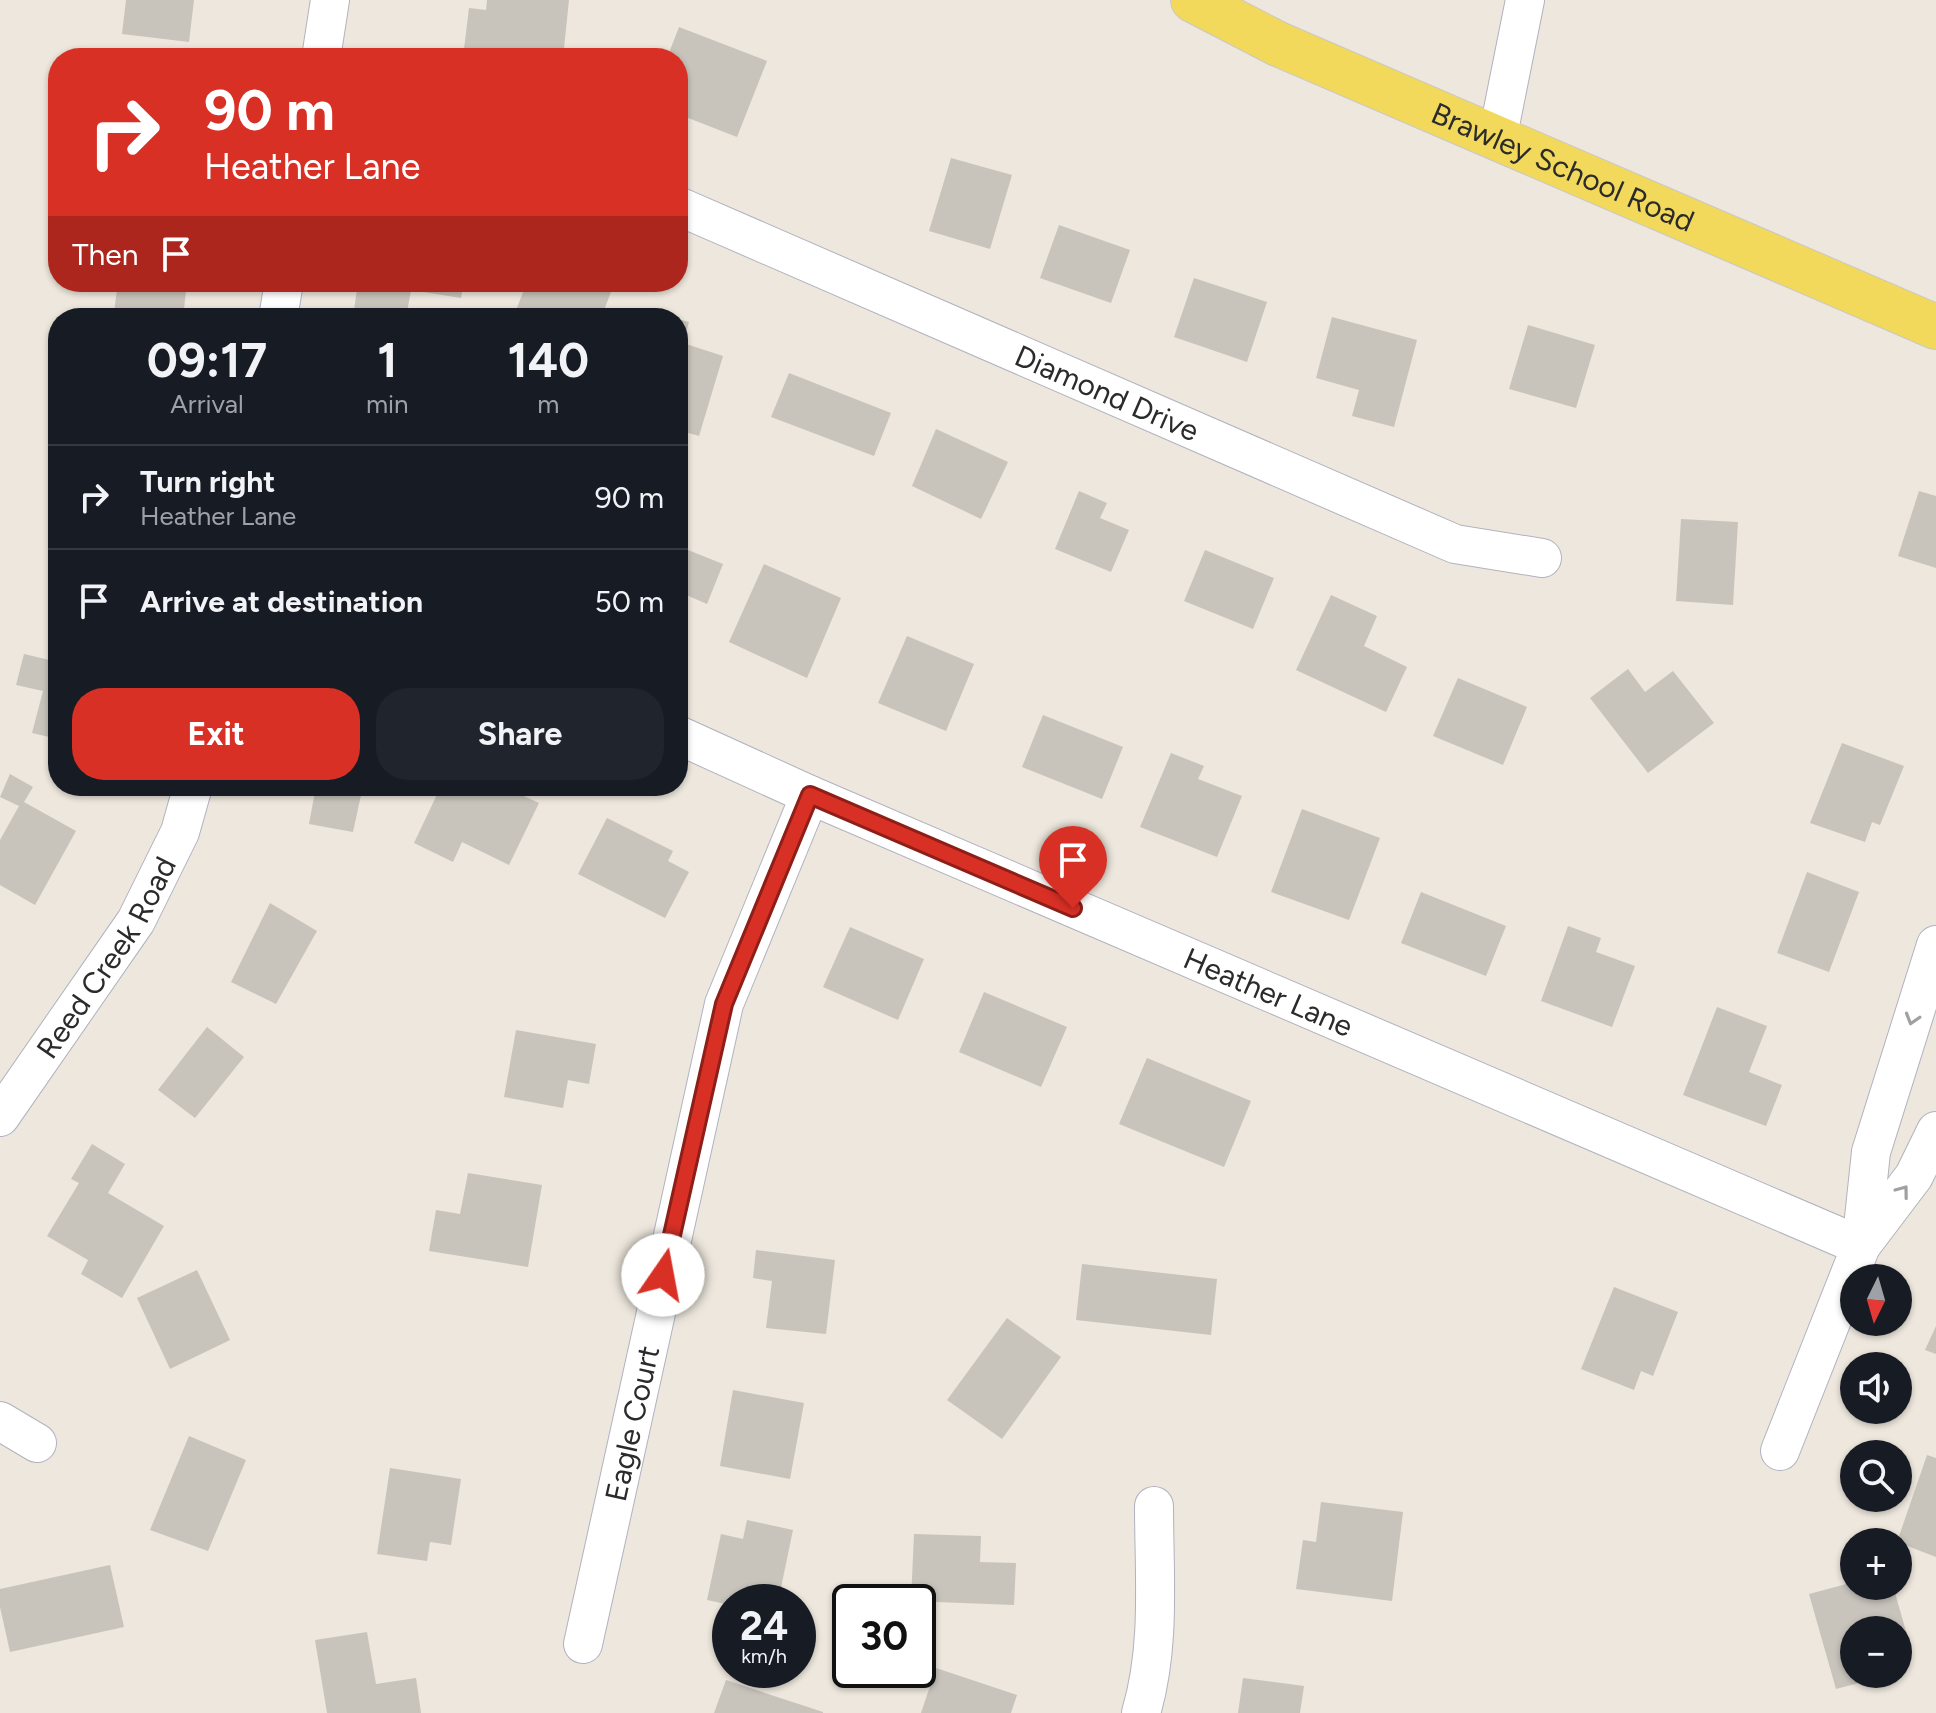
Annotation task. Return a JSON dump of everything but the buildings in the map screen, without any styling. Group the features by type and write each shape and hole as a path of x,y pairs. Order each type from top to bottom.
{"main road":[{"name":"Brawley School Road","path":"1193,0 1278,44 1936,327"}],"street":[{"path":"323,48 330,0"},
{"path":"1497,140 1525,0"},
{"name":"Diamond Drive","path":"688,210 1455,544 1542,558"},
{"name":"Heather Lane","path":"688,740 810,795 1861,1246"},
{"name":"Eagle Court","path":"583,1644 724,1004 810,795"},
{"name":"Reed Creek Road","path":"0,1117 136,921 180,832 190,796"},
{"path":"1780,1451 1861,1246 1871,1152 1936,945"},
{"path":"1861,1246 1914,1176 1936,1131"},
{"path":"0,1421 37,1443"},
{"path":"1141,1713 1150,1684 1154,1632 1154,1506"}],"route":[{"path":"663,1275 724,1004 810,795 1073,908"}]}
